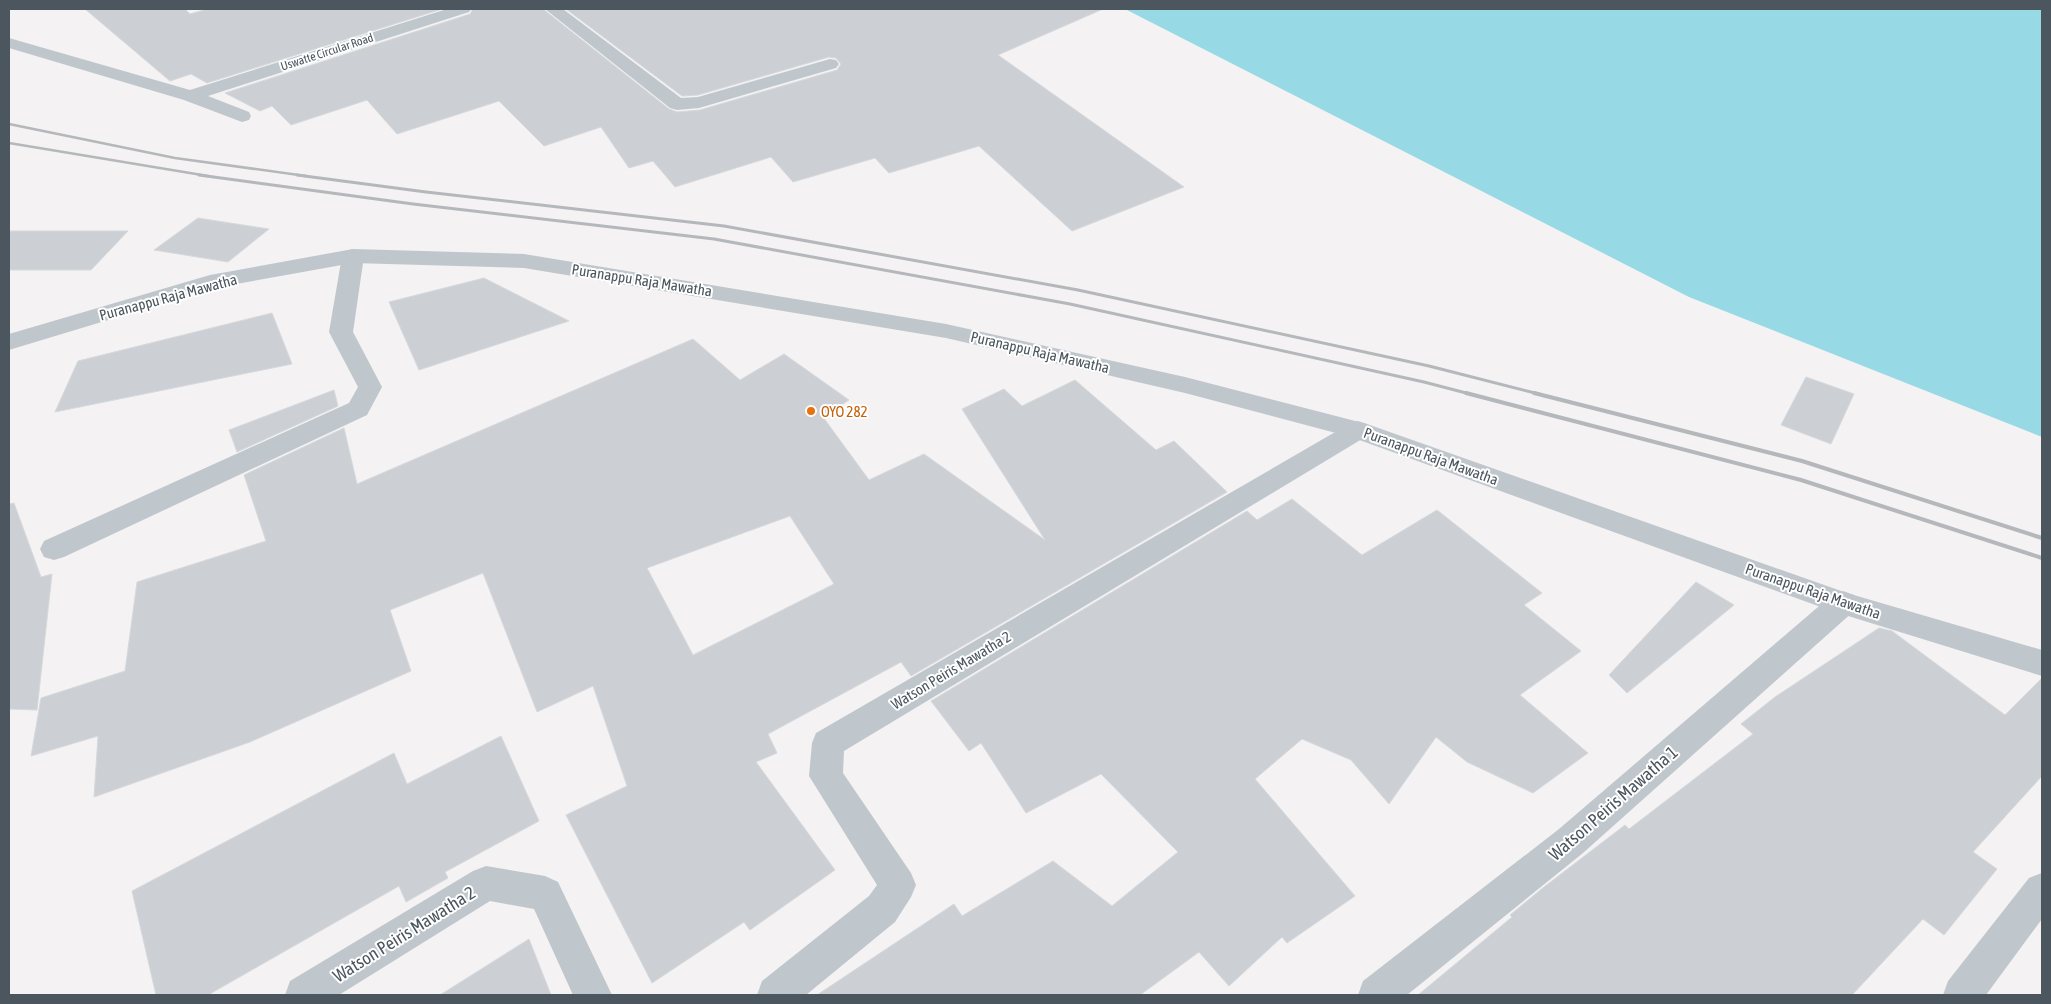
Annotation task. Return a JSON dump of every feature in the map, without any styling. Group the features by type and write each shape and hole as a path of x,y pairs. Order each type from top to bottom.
{"street":[{"name":"Uswatte Circular Road","path":"190,96 463,9"},
{"path":"553,9 677,104 699,102 830,64"},
{"path":"9,43 190,96 242,116"},
{"path":"54,549 358,409 370,387 340,332 353,256"},
{"name":"Puranappu Raja Mawatha","path":"9,342 210,282 353,256 524,261 946,331 1185,384 1358,430 1843,603 2042,664"},
{"name":"Watson Peiris Mawatha 2","path":"776,995 882,909 898,885 826,776 828,743 1358,430"},
{"name":"Watson Peiris Mawatha 1","path":"1377,995 1571,841 1843,603"},
{"name":"Watson Peiris Mawatha 2","path":"304,995 486,883 545,894 593,995"},
{"path":"1962,995 2042,890"}],"water":[{"path":"1125,9 2042,9 2042,437 1689,297"}],"building":[{"path":"85,9 185,9 190,14 208,9 442,9 207,83 191,74 170,81"},
{"path":"473,9 543,9 669,109 677,112 700,110 837,70 841,64 836,58 829,57 698,95 682,96 566,9 1103,9 998,55 1184,187 1072,231 979,146 889,173 875,158 793,182 771,157 675,187 653,161 629,168 601,127 544,146 499,101 397,134 367,100 291,125 272,106 260,111 225,93 470,14"},
{"path":"198,218 269,229 228,262 154,250"},
{"path":"9,231 128,231 91,270 9,270"},
{"path":"484,278 569,321 419,370 389,302"},
{"path":"272,313 292,364 55,412 78,361"},
{"path":"693,339 740,380 784,354 849,400 823,417 869,480 924,454 1045,540 962,409 1004,389 1022,406 1075,380 1156,450 1174,441 1227,492 911,676 901,662 768,734 777,753 756,762 835,870 750,930 744,922 652,983 566,815 627,786 593,686 537,712 483,573 390,610 411,671 250,742 94,797 98,736 31,756 41,698 125,671 137,582 266,541 244,475 344,428 357,484","holes":["790,516 834,584 693,655 647,568"]},
{"path":"1806,377 1854,394 1831,444 1781,425"},
{"path":"334,390 338,406 237,452 229,430"},
{"path":"1292,499 1362,555 1437,510 1542,593 1524,605 1581,651 1520,695 1588,753 1533,793 1467,762 1436,737 1389,804 1351,760 1302,739 1255,779 1355,896 1287,943 1282,937 1229,986 1199,952 1140,995 817,995 954,904 962,916 1053,861 1112,906 1178,852 1101,774 1026,813 981,743 969,751 931,701 1247,511 1257,520"},
{"path":"14,503 41,577 52,574 37,710 9,709 9,504"},
{"path":"1696,582 1734,605 1627,693 1609,675"},
{"path":"1879,628 1892,631 2005,715 2042,678 2042,776 1973,852 1997,869 1944,935 1923,919 1852,995 1418,995 1512,917 1510,915 1544,887 1625,825 1629,829 1753,734 1741,724 1775,697"},
{"path":"501,736 539,821 445,872 448,878 406,902 399,886 208,995 156,995 132,891 394,753 407,784"},
{"path":"529,939 551,995 440,995"}],"railway":[{"path":"9,124 175,158 306,176"},
{"path":"9,143 208,176"},
{"path":"199,175 413,204 714,239 1070,304 1424,382 1470,394"},
{"path":"297,175 426,192 724,226 1078,290 1429,366 1539,394"},
{"path":"1466,393 1801,480 2042,558"},
{"path":"1534,393 1802,461 2042,538"}],"place":[{"name":"OYO 282","path":"811,411"}]}
